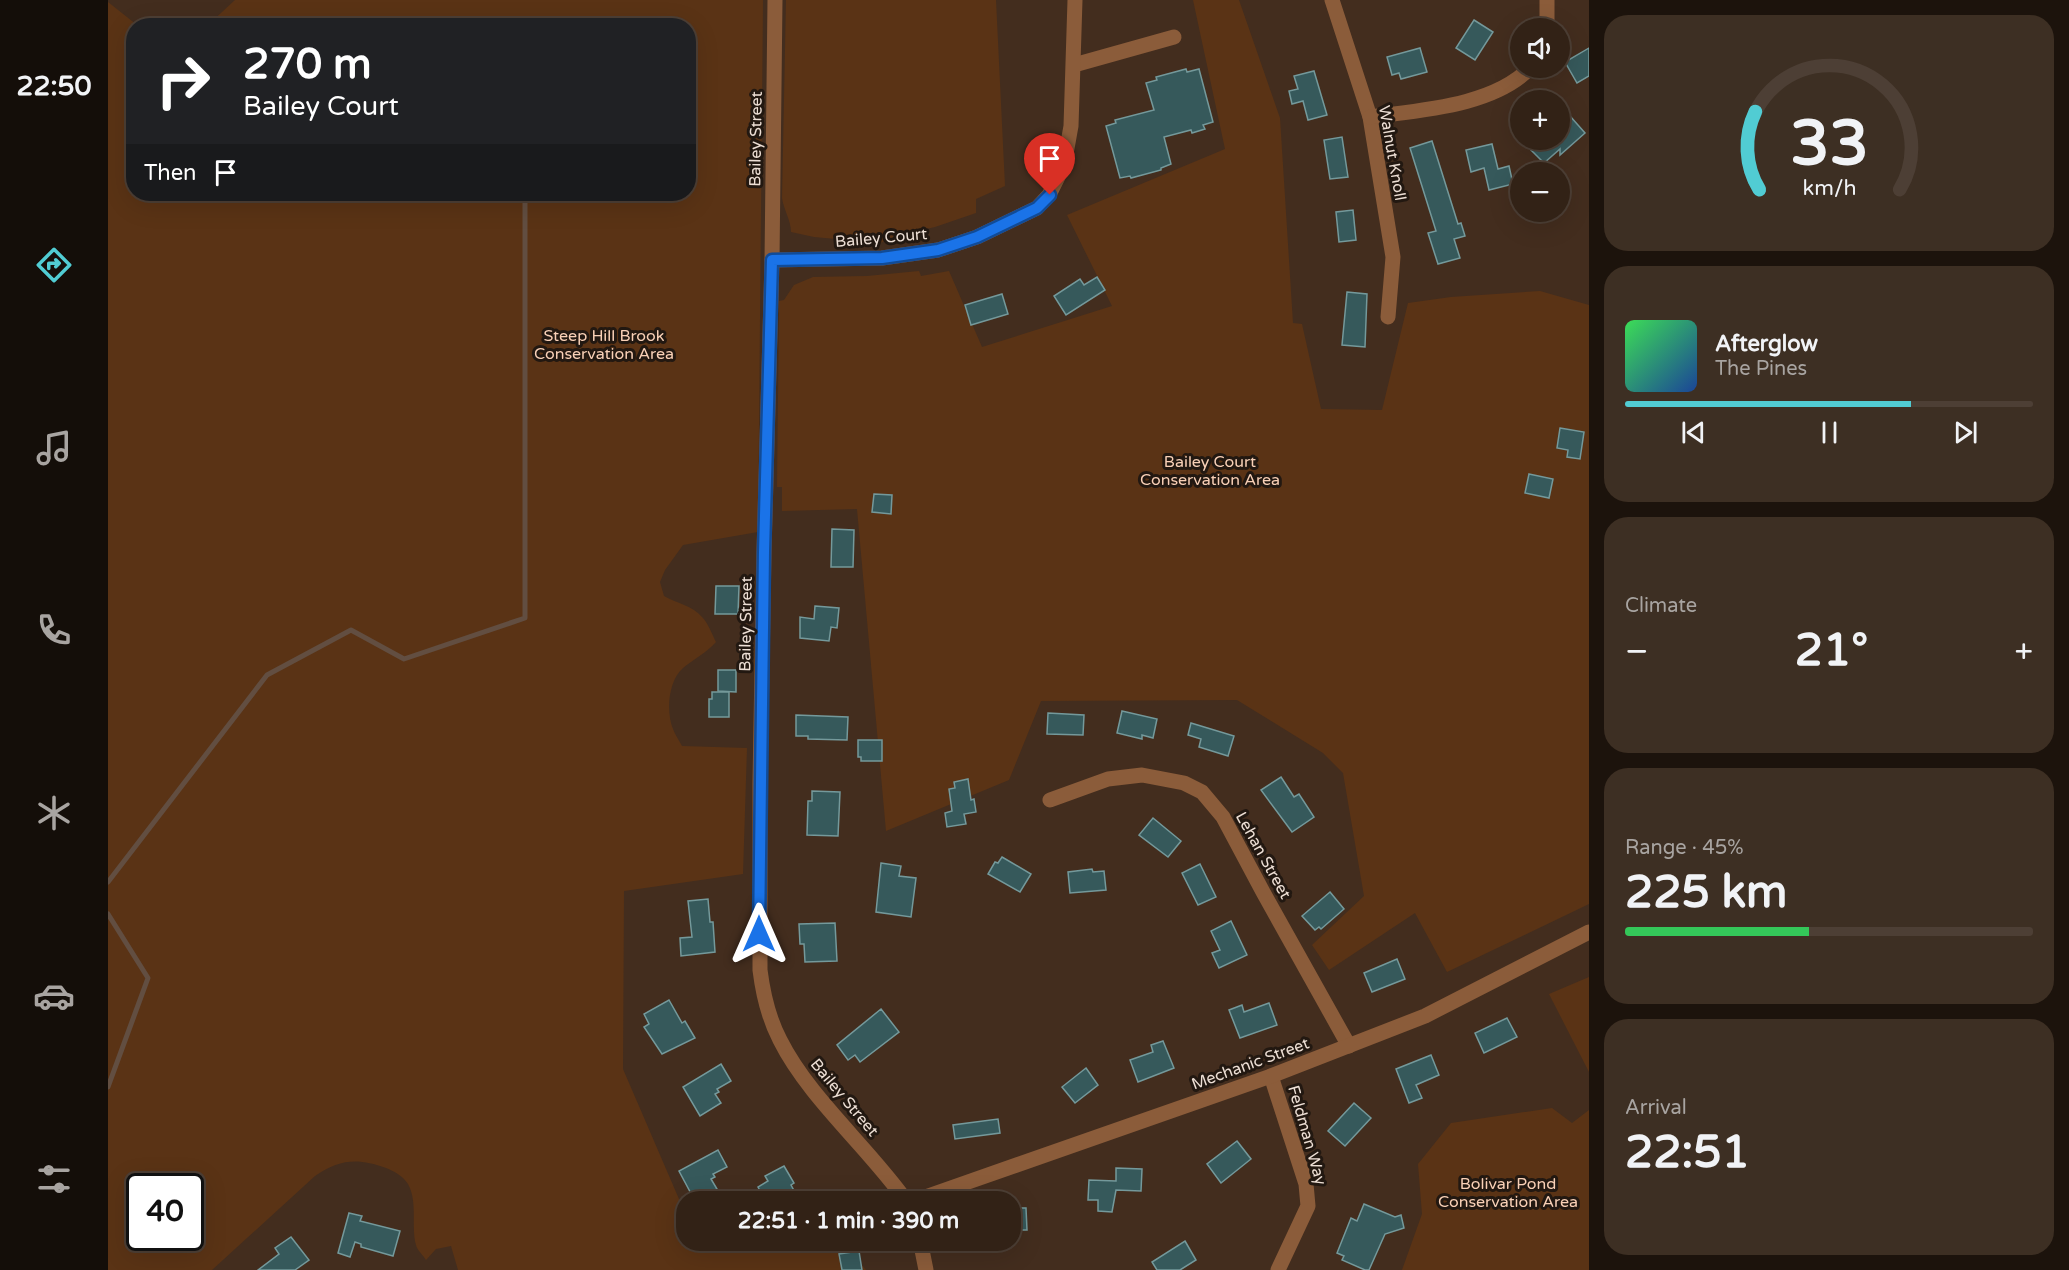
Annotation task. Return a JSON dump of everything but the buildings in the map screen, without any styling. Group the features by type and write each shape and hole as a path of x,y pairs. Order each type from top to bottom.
{"street":[{"name":"Bailey Street","path":"775,0 772,260 760,783 760,966 764,996 779,1039 795,1065 900,1191"},
{"path":"1075,0 1074,65 1174,37"},
{"name":"Walnut Knoll","path":"1332,0 1370,117 1392,257 1388,317"},
{"path":"1546,0 1547,18"},
{"name":"Bailey Court","path":"772,260 882,258 938,250 977,237 1037,208 1050,195 1064,165 1071,126 1074,65"},
{"path":"1370,117 1439,107 1483,96 1519,78"},
{"name":"Lehan Street","path":"1050,800 1108,779 1142,775 1184,783 1202,792 1223,817 1349,1046"},
{"name":"Mechanic Street","path":"941,1191 1271,1076 1425,1016 1589,932"},
{"name":"Feldman Way","path":"1271,1076 1306,1184 1308,1206 1278,1270"},
{"path":"922,1251 926,1270"}],"green space":[{"name":"Steep Hill Brook Conservation Area","path":"235,0 763,0 758,532 683,545 665,570 660,582 664,596 689,607 702,617 716,642 683,668 674,681 669,706 675,733 682,746 747,748 743,874 624,891 623,1069 676,1192 676,1251 839,1251 853,1254 866,1270 458,1270 451,1246 436,1249 426,1260 418,1249 415,1238 413,1198 404,1179 386,1168 367,1163 349,1162 333,1166 315,1176 212,1270 108,1270 108,2 128,18 126,18 126,201 696,201 696,18 216,18"},
{"path":"786,0 996,0 1005,186 976,199 976,213 935,227 899,235 880,243 814,237 791,232 782,198"},
{"name":"Bailey Court Conservation Area","path":"1193,0 1239,0 1280,118 1293,323 1302,324 1321,409 1382,410 1408,303 1451,297 1540,291 1589,305 1589,904 1447,972 1415,913 1329,970 1312,945 1364,896 1343,773 1323,753 1237,700 1041,701 1009,780 886,831 857,509 782,511 782,487 777,487 779,301 784,300 794,285 813,277 867,276 919,271 921,276 949,271 982,347 1112,306 1067,215 1225,149"},
{"path":"1589,977 1589,1072 1549,994"},
{"name":"Bolivar Pond Conservation Area","path":"1552,1108 1572,1123 1589,1110 1589,1270 1402,1270 1422,1214 1418,1164 1451,1123"}],"waterway":[{"path":"108,882 267,675 351,630 404,659 525,618 525,201"},
{"path":"108,914 148,978 108,1087"}],"route":[{"path":"759,934 764,552 772,260 882,258 938,250 977,237 1037,208 1050,195"}]}
